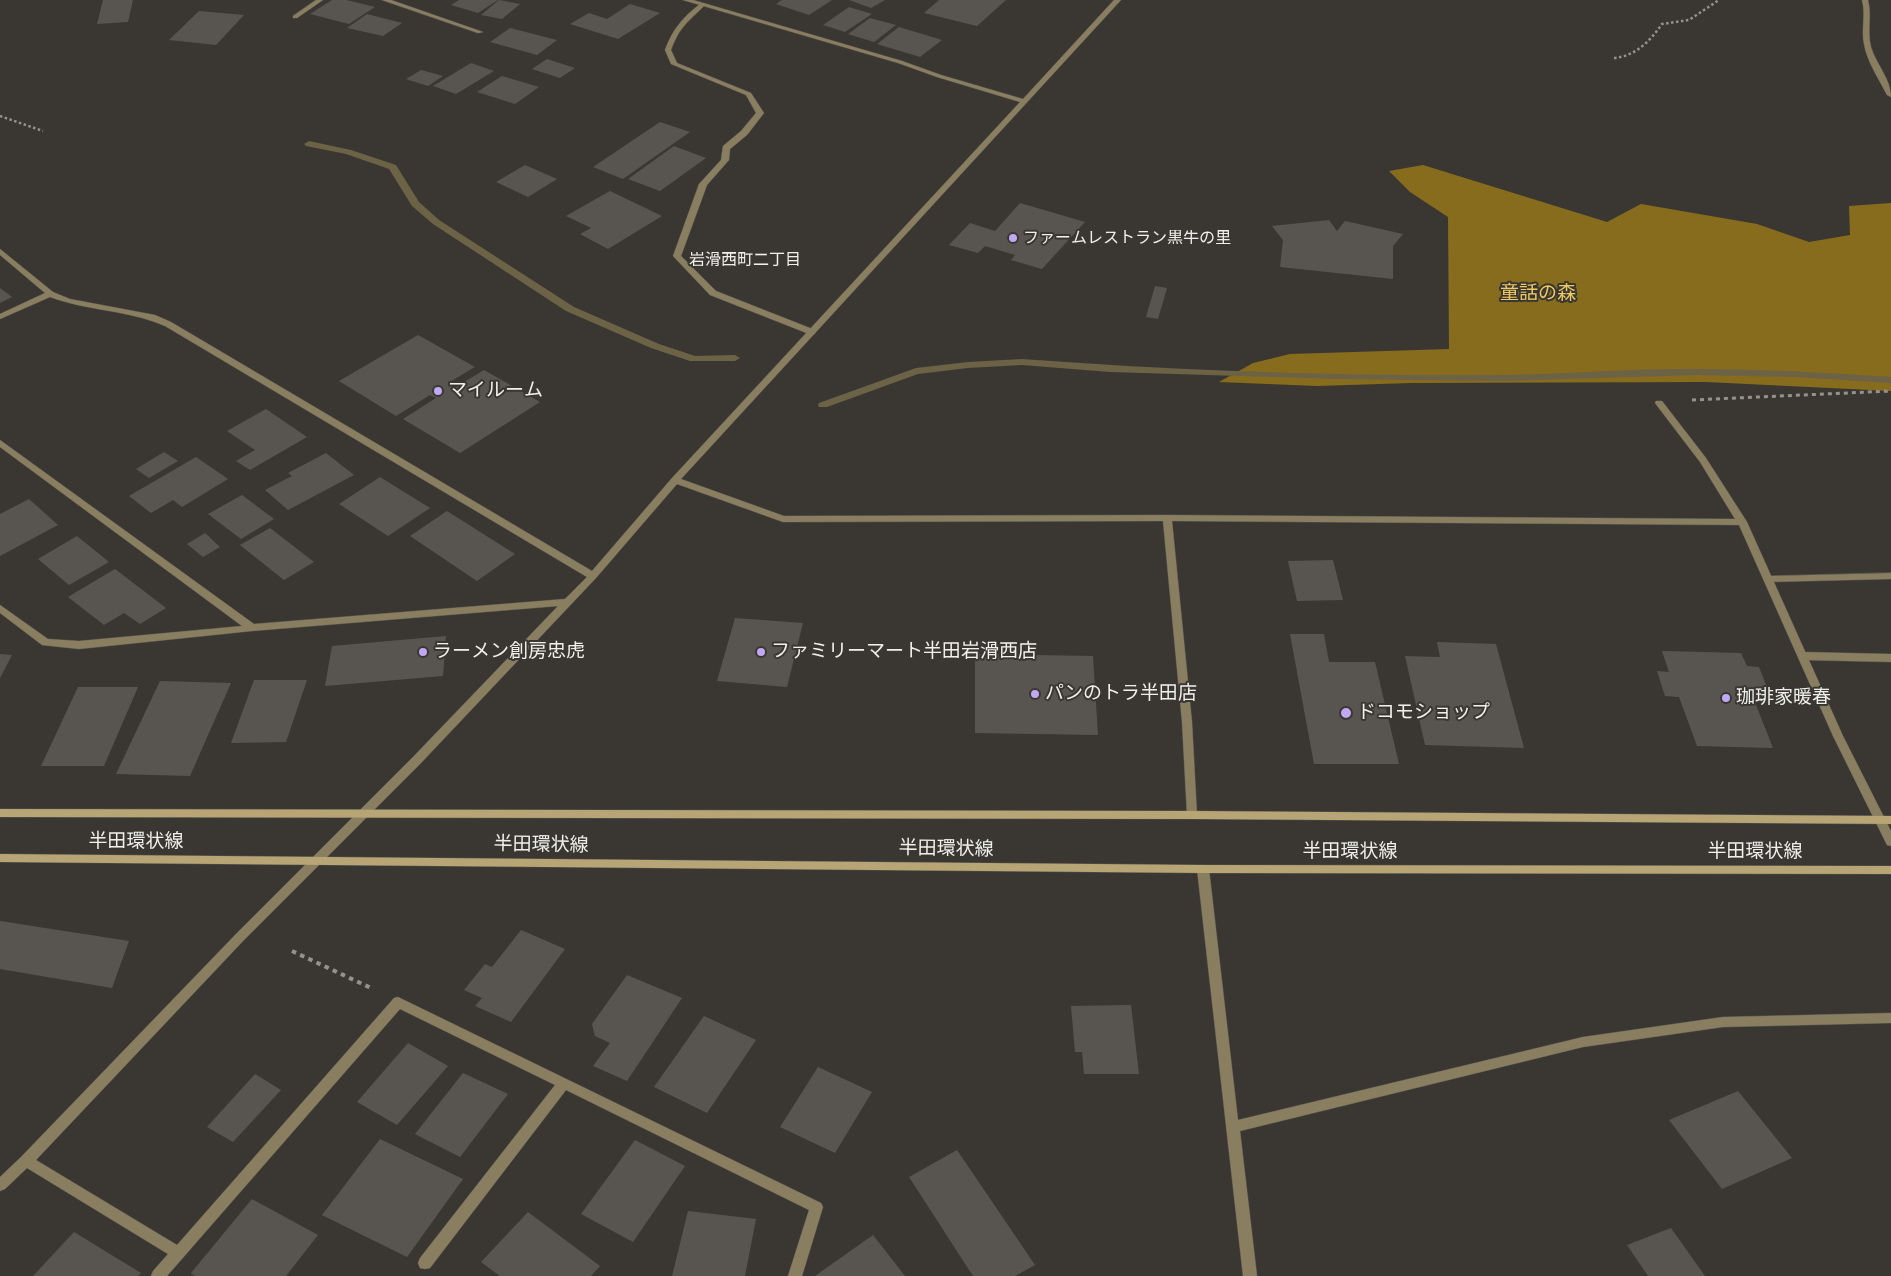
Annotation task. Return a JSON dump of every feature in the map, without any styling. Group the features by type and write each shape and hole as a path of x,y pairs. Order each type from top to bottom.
{"main road":[{"name":"半田環状線","path":"0,813 1192,815 1886,820"},
{"name":"半田環状線","path":"0,858 1204,869 1891,870"}],"street":[{"path":"295,17 320,0"},
{"path":"386,0 480,32"},
{"path":"686,0 900,62 939,76 1024,101"},
{"path":"0,1185 26,1161 240,937 593,576 675,480 1118,0"},
{"path":"1865,0 1868,9 1865,22 1867,45 1891,95"},
{"path":"702,5 687,16 674,32 668,50 674,64 749,94 760,113 744,133 726,148 725,160 703,184 677,256 713,293 812,332"},
{"path":"0,251 50,294 68,301 152,317 168,324 593,576"},
{"path":"0,317 50,294"},
{"path":"1659,404 1703,460 1742,522 1804,656 1838,736 1886,820 1891,842"},
{"path":"0,443 252,628"},
{"path":"675,480 783,519 1167,518 1742,522"},
{"path":"1167,518 1187,722 1192,815"},
{"path":"1769,579 1891,576"},
{"path":"0,608 46,642 79,645 252,628 567,602"},
{"path":"1804,656 1891,658"},
{"path":"1204,869 1250,1276"},
{"path":"158,1276 398,1002 816,1207 795,1276"},
{"path":"1233,1128 1584,1042 1723,1022 1891,1018"},
{"path":"425,1263 564,1083"},
{"path":"26,1161 178,1253"}],"path":[{"path":"1614,58 1624,59 1650,41 1662,24 1689,20 1719,0"},
{"path":"0,116 43,131"},
{"path":"1659,404 1891,391"},
{"path":"292,951 398,1002"}],"green space":[{"name":"童話の森","path":"1423,165 1607,222 1641,204 1757,224 1809,242 1850,235 1849,206 1891,203 1891,391 1706,382 1411,383 1317,386 1219,382 1253,363 1290,354 1449,349 1448,217 1410,192 1389,171"}],"building":[{"path":"103,0 133,0 128,22 97,24"},
{"path":"332,0 346,0 375,7 349,24 310,14"},
{"path":"459,0 498,0 478,13 451,5"},
{"path":"499,0 520,4 502,19 481,15"},
{"path":"782,0 832,0 809,15 776,4"},
{"path":"849,0 885,0 871,8"},
{"path":"939,0 1006,0 977,26 924,13"},
{"path":"630,4 660,13 618,39 570,24 589,13 607,19"},
{"path":"849,7 872,14 845,32 823,25"},
{"path":"199,11 244,15 216,45 169,40"},
{"path":"367,14 402,23 383,36 347,28"},
{"path":"870,18 896,25 874,42 848,34"},
{"path":"899,27 942,40 920,57 877,44"},
{"path":"510,28 557,40 537,55 490,42"},
{"path":"547,59 575,68 560,78 532,69"},
{"path":"471,63 494,71 456,94 433,86"},
{"path":"421,70 443,76 428,86 406,79"},
{"path":"502,76 539,87 515,104 477,92"},
{"path":"660,122 690,132 623,179 593,167"},
{"path":"674,146 706,158 660,191 628,179"},
{"path":"525,165 557,179 528,197 496,182"},
{"path":"610,191 662,216 608,249 580,234 591,228 566,216"},
{"name":"ファームレストラン黒牛の里","path":"1020,203 1085,222 1042,269 1011,260 1015,255 985,246 978,253 949,245 970,223 995,231"},
{"path":"1329,220 1337,231 1345,221 1403,234 1393,246 1393,279 1280,267 1283,240 1272,226"},
{"path":"1155,286 1167,288 1158,319 1146,317"},
{"path":"0,288 12,297 0,303"},
{"name":"マイルーム","path":"418,335 475,367 448,383 456,387 484,370 540,402 460,453 403,419 436,398 430,395 396,416 339,381"},
{"path":"266,409 307,437 250,470 236,461 255,450 227,431"},
{"path":"164,452 178,461 149,478 136,469"},
{"path":"326,453 354,475 288,510 265,490 292,476 288,473"},
{"path":"196,457 228,479 182,507 173,500 151,513 129,496"},
{"path":"380,477 430,508 388,536 339,504"},
{"path":"242,495 274,519 241,539 208,514"},
{"path":"29,499 58,525 0,556 0,514"},
{"path":"447,511 515,554 477,581 410,536"},
{"path":"270,528 314,562 284,580 240,545"},
{"path":"205,533 220,547 203,557 187,544"},
{"path":"77,536 109,562 69,585 38,559"},
{"path":"1333,560 1343,600 1297,601 1288,561"},
{"path":"115,569 166,608 140,624 124,613 104,625 68,597"},
{"name":"ファミリーマート半田岩滑西店","path":"735,618 803,623 787,687 717,681"},
{"name":"ドコモショップ","path":"1290,634 1324,634 1329,662 1375,662 1399,764 1314,764"},
{"path":"446,636 443,676 325,686 332,646"},
{"path":"1437,642 1496,644 1524,748 1425,745 1405,656 1440,657"},
{"name":"珈琲家暖春","path":"1662,651 1741,653 1747,666 1759,667 1772,700 1754,700 1773,748 1697,746 1679,697 1665,696 1657,671 1669,672"},
{"path":"0,654 12,655 0,678"},
{"name":"パンのトラ半田店","path":"975,654 1093,656 1098,735 975,733"},
{"path":"254,680 307,680 286,742 231,743"},
{"path":"160,681 231,683 190,776 116,774"},
{"path":"78,687 138,687 104,766 41,766"},
{"path":"0,921 129,941 112,988 0,969"},
{"path":"521,930 565,949 511,1022 475,1006 482,998 464,990 485,964 492,967"},
{"path":"627,975 682,998 627,1081 593,1066 610,1043 595,1036 592,1024"},
{"path":"1131,1005 1139,1074 1084,1074 1082,1052 1075,1052 1071,1006"},
{"path":"704,1016 756,1040 707,1113 654,1087"},
{"path":"408,1043 448,1066 397,1125 357,1102"},
{"path":"818,1067 872,1092 835,1153 780,1127"},
{"path":"463,1073 508,1094 460,1157 415,1134"},
{"path":"255,1074 281,1090 233,1142 207,1127"},
{"path":"1738,1091 1792,1158 1722,1189 1669,1120"},
{"path":"380,1139 463,1179 407,1257 322,1215"},
{"path":"635,1140 685,1166 633,1242 581,1214"},
{"path":"957,1150 1035,1265 1015,1276 973,1276 909,1177"},
{"path":"252,1199 318,1235 286,1276 195,1276 191,1273"},
{"path":"688,1211 756,1219 745,1276 672,1276"},
{"path":"528,1212 600,1266 591,1276 500,1276 481,1262"},
{"path":"1671,1228 1705,1276 1648,1276 1627,1245"},
{"path":"74,1232 141,1273 138,1276 33,1276"},
{"path":"873,1235 905,1276 815,1276"}],"waterway":[{"path":"309,144 348,152 393,167 415,204 436,222 570,309 655,346 694,359 735,358"},
{"path":"823,405 916,371 968,365 1022,362 1110,369 1338,376 1503,378 1697,372 1796,374 1891,380"}],"place":[{"name":"ファームレストラン黒牛の里","path":"1013,238"},
{"name":"マイルーム","path":"438,391"},
{"name":"ラーメン創房忠虎","path":"423,652"},
{"name":"ファミリーマート半田岩滑西店","path":"761,652"},
{"name":"パンのトラ半田店","path":"1035,694"},
{"name":"珈琲家暖春","path":"1726,698"},
{"name":"ドコモショップ","path":"1346,713"}],"district":[{"name":"岩滑西町二丁目","path":"745,260"}]}
